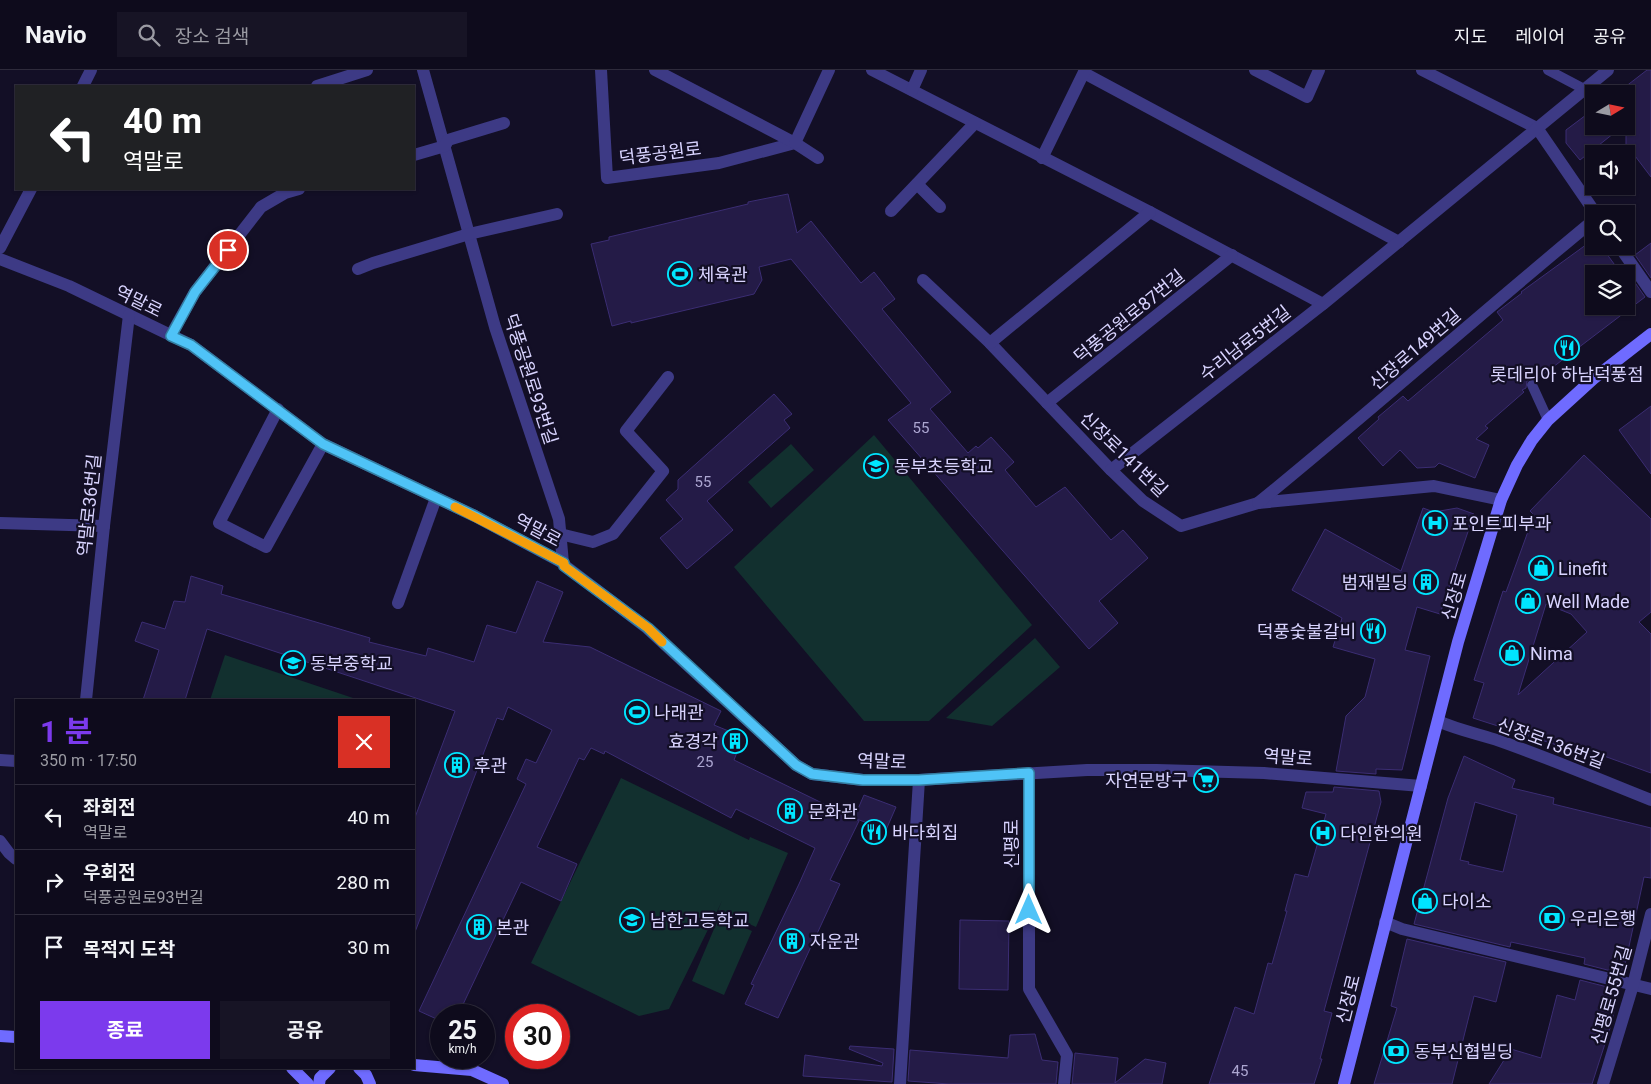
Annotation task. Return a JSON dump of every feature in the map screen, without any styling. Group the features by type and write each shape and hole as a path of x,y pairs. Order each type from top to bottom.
{"street":[{"path":"84,85 91,70"},
{"path":"320,85 367,70"},
{"name":"덕풍공원로93번길","path":"423,70 495,327 559,518 564,563"},
{"name":"덕풍공원로","path":"601,70 607,178 719,163 795,143"},
{"path":"655,70 795,143 818,158"},
{"path":"795,143 829,70"},
{"path":"872,70 1150,212 1323,304"},
{"path":"912,90 921,70"},
{"path":"1255,70 1307,97 1319,70"},
{"path":"1422,70 1537,128 1590,205"},
{"name":"수리남로5번길","path":"1111,470 1323,304 1608,70"},
{"path":"1042,158 1084,72 1399,242"},
{"path":"415,155 445,146 448,140 504,123"},
{"path":"891,211 975,123"},
{"path":"917,184 940,207"},
{"path":"0,248 30,190"},
{"path":"171,336 195,292 261,207 285,193 296,190"},
{"path":"990,343 1150,212"},
{"path":"358,269 373,262 469,234 557,214"},
{"name":"신장로149번길","path":"1258,502 1343,434 1521,280 1585,227"},
{"name":"덕풍공원로87번길","path":"1047,403 1232,255"},
{"path":"1624,255 1651,292"},
{"name":"역말로","path":"0,259 69,286 191,345 323,444 436,498 564,563 564,566 648,628 796,765 812,774 863,780 919,780 1087,770 1264,773 1421,786"},
{"name":"신장로141번길","path":"923,280 990,343 1143,501 1181,526 1258,502 1434,486 1500,500"},
{"name":"역말로36번길","path":"86,699 129,315"},
{"name":"신장로","path":"1344,1084 1458,642 1500,500 1532,440 1548,420 1593,379 1651,334"},
{"path":"560,534 593,542 613,534 663,471 626,431 668,377"},
{"path":"278,409 219,523 266,547 323,444"},
{"path":"398,603 436,498"},
{"path":"0,523 104,526"},
{"name":"신장로136번길","path":"1438,721 1458,730 1497,740 1564,764 1651,800"},
{"path":"0,760 15,761"},
{"name":"신평로","path":"1029,773 1029,989 1067,1054 1064,1084"},
{"path":"900,1084 919,780"},
{"path":"0,841 8,855"},
{"name":"신평로55번길","path":"1603,1084 1633,985 1651,914"},
{"path":"1385,922 1402,929 1651,989"},
{"path":"0,1036 15,1037"},
{"path":"415,1065 472,1070 503,1084"},
{"path":"293,1069 308,1084"},
{"path":"318,1084 320,1078 329,1069"},
{"path":"361,1069 370,1084"}],"lane":[{"path":"1548,70 1584,88"},
{"path":"1532,386 1548,420"}],"green space":[{"path":"874,435 1032,625 929,721 864,721 734,567"},
{"path":"791,444 814,470 771,508 748,482"},
{"path":"1035,638 1060,667 992,726 946,718"},
{"path":"225,655 356,699 210,699"},
{"path":"621,778 749,840 750,837 788,853 756,927 718,910 722,901 669,1009 639,1016 531,963"},
{"path":"719,917 752,931 724,995 692,981"}],"building":[{"path":"1647,70 1651,70 1651,177 1635,156 1635,145 1626,144 1626,135 1635,135 1635,85 1628,85"},
{"path":"1585,116 1585,135 1612,135 1599,145 1585,145 1585,156 1580,160 1566,143 1566,130"},
{"path":"788,194 797,233 811,221 861,283 874,272 895,299 882,309 951,392 930,409 968,453 976,446 978,448 991,437 1014,462 1005,470 1036,507 1065,487 1111,540 1123,530 1148,558 1099,601 1118,623 1089,649 888,420 911,403 791,259 759,267 762,280 754,294 612,326 591,244 609,240 609,237 748,204 748,202"},
{"path":"1651,243 1651,278 1635,255"},
{"path":"1585,246 1585,255 1608,255 1615,265 1585,265 1585,315 1621,315 1536,380 1532,378 1527,381 1526,388 1522,390 1524,392 1485,426 1488,428 1476,439 1489,445 1475,478 1439,463 1435,467 1417,468 1400,450 1383,466 1358,438 1379,419 1378,417 1403,396 1408,401 1503,320 1497,312"},
{"path":"1635,283 1645,297 1635,305"},
{"path":"774,394 792,414 784,420 790,428 707,501 733,530 687,569 660,538 683,519 666,500 678,489 678,480"},
{"path":"1651,406 1651,474 1619,430"},
{"path":"1584,455 1651,519 1651,612 1639,622 1651,634 1651,773 1568,743 1566,748 1473,718 1484,683 1474,680 1503,591 1506,592 1534,515 1530,511","holes":["1546,604 1571,614 1587,632 1518,695"]},
{"path":"1423,508 1434,512 1457,508 1474,514 1440,614 1417,607 1405,650 1430,656 1402,770 1376,769 1376,774 1336,771 1346,716 1365,697 1375,659 1333,647 1342,618 1292,590 1325,529 1401,571"},
{"path":"191,576 223,586 221,594 370,638 369,642 426,656 428,648 474,662 487,625 516,633 537,581 563,592 543,642 590,647 721,711 714,725 743,737 734,760 859,821 830,880 840,884 778,1018 745,1004 754,985 751,984 815,848 736,809 731,818 605,751 604,754 591,748 584,760 579,758 537,847 577,864 561,901 521,882 463,1004 430,1004 430,1016 419,1011 526,784 517,779 526,759 536,763 552,730 508,707 503,720 497,718 415,932 415,817 455,711 207,629 185,699 143,699 159,650 135,641 142,622 165,629 174,601 185,602"},
{"path":"1464,756 1515,780 1512,788 1554,798 1553,804 1651,828 1651,878 1644,877 1623,974 1584,964 1585,958 1511,942 1510,947 1414,924 1448,798","holes":["1475,802 1517,815 1503,872 1468,864 1469,862 1460,860"]},
{"path":"1334,787 1379,791 1381,802 1324,1011 1332,1013 1320,1059 1322,1059 1314,1084 1209,1084 1235,1007 1254,1014 1268,963 1272,964 1295,874 1308,877 1326,814 1302,808 1306,792 1333,792"},
{"path":"864,795 896,807 886,830 854,818"},
{"path":"960,920 1009,921 1008,990 959,989"},
{"path":"1407,939 1506,962 1496,1002 1474,996 1452,1084 1374,1084 1397,1008 1391,1006"},
{"path":"1580,980 1619,990 1611,1025 1592,1084 1489,1084 1511,1049 1541,1058 1557,995 1575,1000"},
{"path":"1035,1034 1042,1060 1058,1062 1056,1084 949,1084 908,1081 910,1050 1008,1058 1010,1035"},
{"path":"850,1046 894,1049 892,1082 803,1076 805,1055 882,1066 883,1063 849,1049"},
{"path":"1075,1053 1118,1058 1115,1083 1145,1059 1166,1063 1162,1084 1072,1084"}],"slow traffic":[{"path":"455,507 564,563 564,566 648,628 662,642"}],"place":[{"name":"체육관","path":"680,274"},
{"name":"롯데리아 하남덕풍점","path":"1567,348"},
{"name":"동부초등학교","path":"876,466"},
{"name":"포인트피부과","path":"1435,523"},
{"name":"Linefit","path":"1541,568"},
{"name":"범재빌딩","path":"1426,582"},
{"name":"Well Made","path":"1528,601"},
{"name":"덕풍숯불갈비","path":"1373,631"},
{"name":"Nima","path":"1512,653"},
{"name":"동부중학교","path":"293,663"},
{"name":"나래관","path":"637,712"},
{"name":"효경각","path":"735,741"},
{"name":"후관","path":"457,765"},
{"name":"자연문방구","path":"1206,780"},
{"name":"문화관","path":"790,811"},
{"name":"바다회집","path":"874,832"},
{"name":"다인한의원","path":"1323,833"},
{"name":"다이소","path":"1425,901"},
{"name":"우리은행","path":"1552,918"},
{"name":"남한고등학교","path":"632,920"},
{"name":"본관","path":"479,927"},
{"name":"자운관","path":"792,941"},
{"name":"동부신협빌딩","path":"1396,1051"}],"route":[{"path":"228,250 195,292 171,336 191,345 323,444 475,516 564,563 564,566 648,628 796,765 812,774 863,780 919,780 1029,773 1029,910"}]}
